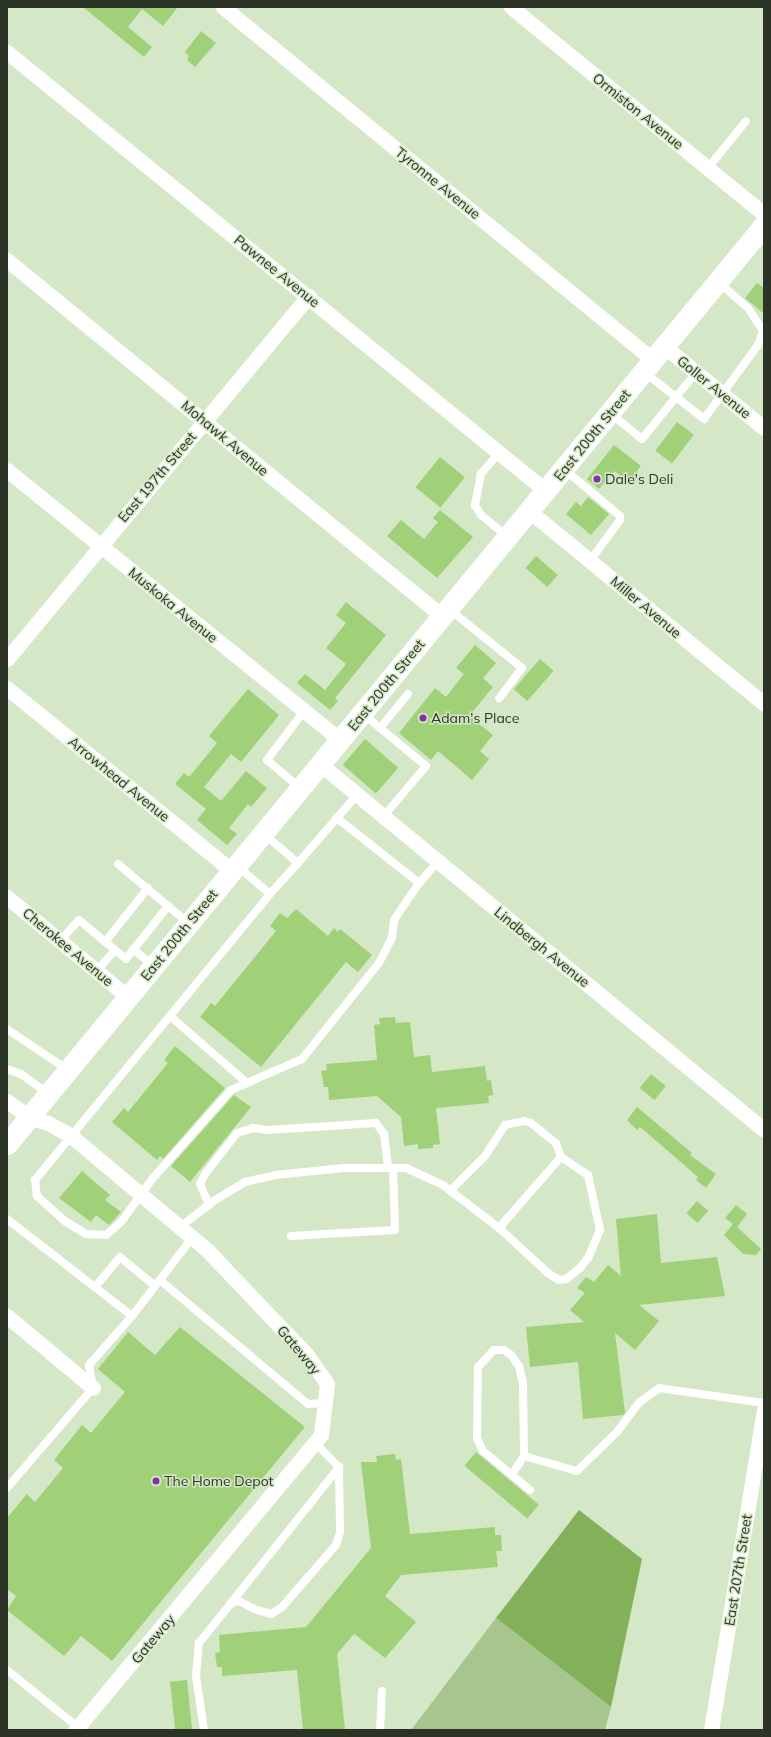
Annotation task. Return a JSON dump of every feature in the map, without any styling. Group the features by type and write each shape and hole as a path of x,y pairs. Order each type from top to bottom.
{"street":[{"name":"Tyronne Avenue","path":"223,7 654,359"},
{"name":"Ormiston Avenue","path":"511,7 764,214"},
{"name":"Pawnee Avenue","path":"7,52 546,491"},
{"name":"East 200th Street","path":"7,1144 764,225"},
{"name":"Mohawk Avenue","path":"7,260 204,421 445,612"},
{"name":"East 197th Street","path":"7,658 308,296"},
{"name":"Goller Avenue","path":"654,359 696,373 764,428"},
{"name":"Muskoka Avenue","path":"7,470 340,740"},
{"name":"Miller Avenue","path":"528,510 764,704"},
{"name":"Arrowhead Avenue","path":"7,688 234,868"},
{"name":"Lindbergh Avenue","path":"320,764 764,1130"},
{"name":"Cherokee Avenue","path":"7,897 128,997"},
{"name":"Gateway","path":"7,1101 29,1117 48,1123 70,1135 180,1227 307,1355 327,1384 321,1435 77,1729"},
{"path":"7,1316 93,1388"},
{"name":"East 207th Street","path":"712,1730 764,1410"}],"lane":[{"path":"708,168 746,121"},
{"path":"654,359 676,397 704,419 724,395 758,345 763,331 748,308 718,281"},
{"path":"610,413 642,439 696,373"},
{"path":"499,453 481,474 475,505 481,515 507,536"},
{"path":"564,469 620,516 620,520 590,560"},
{"path":"445,612 522,668 499,698"},
{"path":"380,728 408,694"},
{"path":"300,788 267,760 304,711"},
{"path":"362,713 426,766 384,817"},
{"path":"357,795 270,894 70,1135 35,1180 37,1196 65,1221 86,1234 106,1236 120,1222 140,1195 231,1090 246,1082 302,1059 378,963 392,937 394,920 419,883 438,862"},
{"path":"337,818 419,883"},
{"path":"263,833 298,862"},
{"path":"118,864 189,923"},
{"path":"234,868 270,894"},
{"path":"105,942 148,888"},
{"path":"60,941 78,920 126,959 168,906"},
{"path":"134,949 154,966"},
{"path":"96,971 115,950"},
{"path":"170,1016 246,1082"},
{"path":"7,1029 68,1070"},
{"path":"7,1069 21,1074 48,1094"},
{"path":"180,1227 209,1204 245,1182 275,1174 344,1168 406,1168 450,1191 499,1228 520,1250 558,1280 566,1279 580,1268 600,1230 588,1174 560,1156 556,1143 531,1123 524,1121 506,1125 485,1156 450,1191"},
{"path":"209,1204 200,1184 205,1174 237,1133 253,1128 268,1130 376,1123 384,1134 390,1168 395,1230 291,1236"},
{"path":"499,1228 560,1156"},
{"path":"7,1219 132,1316"},
{"path":"7,1488 93,1388 89,1365 132,1316 192,1238"},
{"path":"95,1287 120,1257 158,1283 308,1404 325,1403"},
{"path":"512,1474 524,1456 523,1383 519,1366 508,1352 494,1350 478,1367 477,1438 483,1451 530,1490"},
{"path":"524,1456 577,1470 616,1432 640,1402 659,1388 764,1403"},
{"path":"231,1603 239,1601 254,1609 271,1614 282,1607 336,1545 340,1532 339,1467 315,1443"},
{"path":"204,1730 196,1676 199,1643 339,1467"},
{"path":"7,1670 77,1729"},
{"path":"380,1730 382,1691"}],"green space":[{"path":"579,1510 642,1559 611,1707 496,1618"},
{"path":"496,1618 611,1707 605,1730 411,1730"}],"building":[{"path":"83,7 178,7 163,26 142,9 128,27 152,47 144,57"},
{"path":"201,31 216,43 195,67 187,60 189,56 185,52"},
{"path":"757,283 764,288 764,314 745,298"},
{"path":"677,422 694,435 672,463 655,451"},
{"path":"614,445 641,466 636,472 639,475 632,484 614,471 599,489 587,479"},
{"path":"440,457 465,477 440,507 415,487"},
{"path":"588,497 609,514 591,535 566,514 576,502 581,506"},
{"path":"440,510 473,537 437,578 387,536 401,520 424,539 438,522 433,518"},
{"path":"536,556 558,575 547,587 526,568"},
{"path":"346,602 386,635 335,698 338,701 330,710 297,683 305,674 325,690 346,664 326,648 346,623 336,615"},
{"path":"475,645 496,663 483,678 493,687 469,716 493,735 480,751 489,759 472,780 438,751 431,760 399,733 435,688 446,697 464,674 456,668"},
{"path":"540,659 554,671 527,701 514,689"},
{"path":"248,689 279,715 241,762 231,754 204,787 221,801 246,771 267,788 251,807 248,804 229,828 237,834 227,845 197,820 206,809 175,784 184,773 189,777 217,743 209,736"},
{"path":"365,739 398,768 376,794 343,765"},
{"path":"296,909 328,936 334,928 338,932 340,929 372,955 358,972 346,962 261,1067 200,1017 211,1003 215,1006 276,931 270,926 280,913 287,918"},
{"path":"395,1017 396,1023 410,1022 414,1057 430,1055 432,1072 485,1066 487,1081 491,1080 493,1095 488,1096 489,1103 436,1108 440,1144 433,1145 433,1148 418,1149 418,1144 404,1146 401,1117 377,1096 329,1100 328,1087 324,1087 321,1071 327,1070 326,1064 377,1060 374,1025 380,1024 379,1018"},
{"path":"175,1046 225,1088 163,1159 160,1156 157,1160 112,1122 124,1108 128,1112 168,1063 164,1060"},
{"path":"651,1074 666,1086 654,1100 640,1088"},
{"path":"234,1095 251,1107 190,1182 171,1166"},
{"path":"637,1107 692,1153 690,1155 716,1174 706,1188 696,1180 698,1177 668,1151 640,1127 637,1130 627,1120"},
{"path":"82,1171 110,1195 105,1200 121,1212 109,1225 96,1215 91,1222 59,1198"},
{"path":"697,1201 708,1211 697,1223 686,1213"},
{"path":"736,1205 747,1214 737,1227 761,1249 756,1255 743,1254 724,1235 733,1224 725,1218"},
{"path":"657,1214 661,1263 717,1257 725,1296 639,1305 659,1321 635,1350 615,1333 625,1413 623,1415 583,1419 578,1362 530,1367 526,1327 584,1322 570,1310 585,1293 577,1288 586,1277 594,1282 608,1265 621,1276 616,1219"},
{"name":"The Home Depot","path":"180,1327 305,1427 112,1661 81,1636 64,1656 7,1610 16,1596 7,1589 7,1518 27,1494 35,1502 63,1468 54,1460 82,1425 91,1433 125,1392 98,1369 128,1332 155,1355"},
{"path":"476,1452 539,1505 527,1518 464,1466"},
{"path":"395,1454 396,1460 401,1459 410,1534 495,1527 495,1535 501,1535 502,1551 496,1551 498,1567 401,1575 385,1596 416,1622 385,1658 354,1634 337,1654 345,1730 303,1730 297,1670 222,1676 222,1667 217,1667 215,1653 220,1652 219,1635 306,1627 371,1548 361,1462 377,1462 376,1456"},
{"path":"187,1680 192,1730 175,1730 170,1682"}],"place":[{"name":"Dale's Deli","path":"597,479"},
{"name":"Adam's Place","path":"423,718"},
{"name":"The Home Depot","path":"156,1481"}]}
